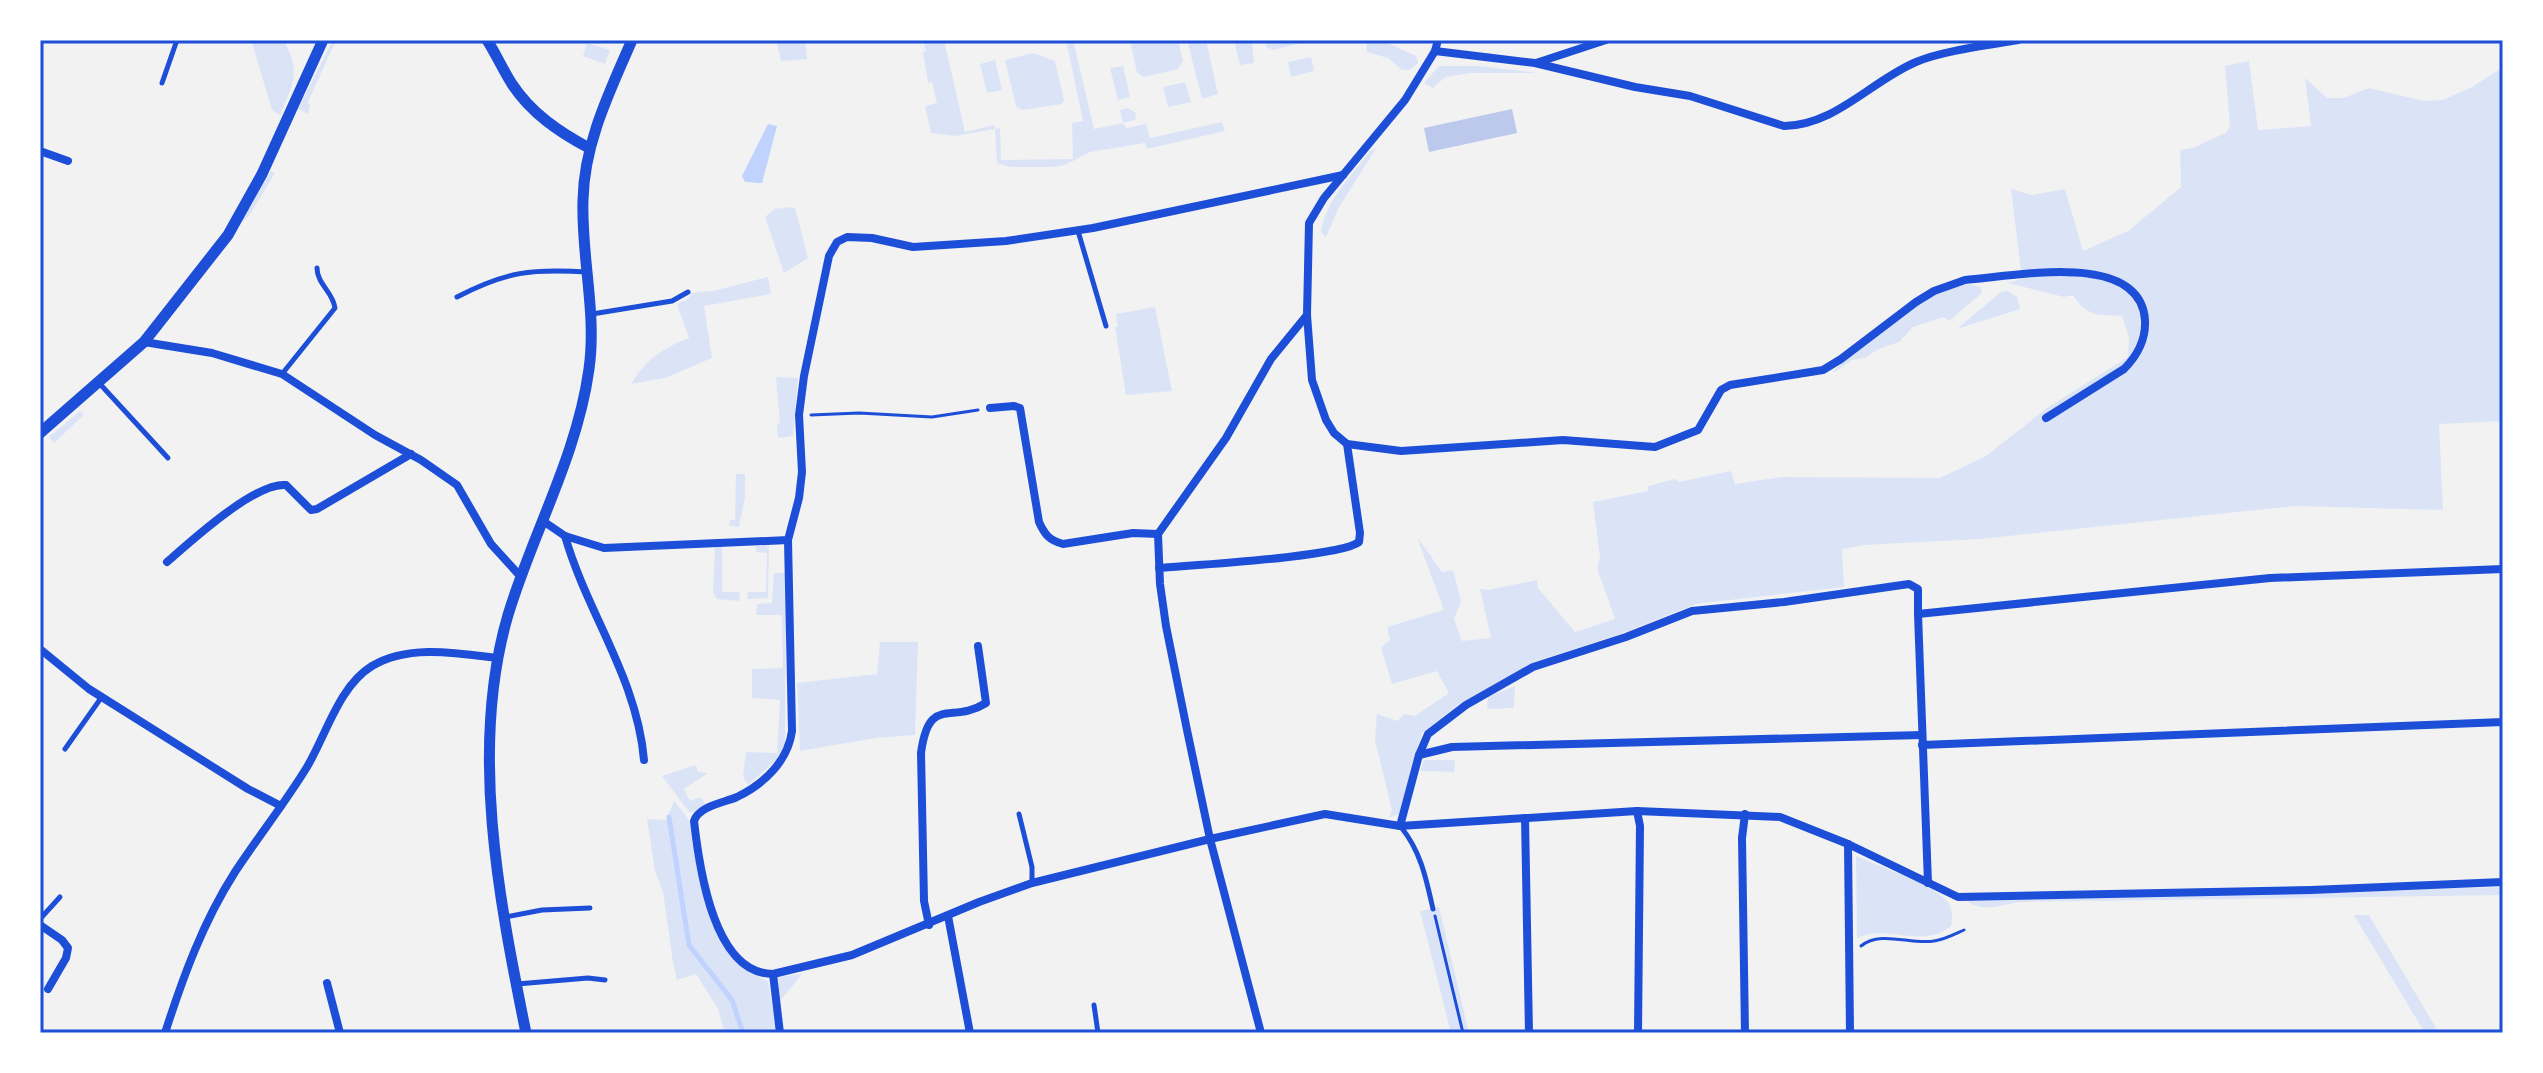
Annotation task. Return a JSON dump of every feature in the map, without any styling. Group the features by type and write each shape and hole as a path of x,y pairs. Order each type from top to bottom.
{"street":[{"path":"40,433 144,342 228,235 248,200 323,40"},
{"path":"487,40 514,87 529,105 561,132 589,148"},
{"path":"526,1033 504,917 494,841 491,748 497,658 521,577 572,445 584,401 591,348 583,199 589,148 632,40"},
{"path":"1438,40 1435,51 1405,100 1315,209 1309,223 1307,315 1312,380 1334,433 1347,444 1401,451 1488,447 1549,440 1655,447 1698,430 1721,390 1730,385 1827,368 1907,308 1948,285 1965,280 2074,272 2102,274 2133,292 2144,306 2144,337 2133,360 2124,369 2046,418"},
{"path":"1535,63 1606,40"},
{"path":"1435,51 1535,63 1635,87 1690,96 1784,126 1798,126 1836,111 1920,60 2018,40"},
{"path":"40,151 68,161"},
{"path":"1343,175 1077,230 979,245 913,247 854,236 841,239 833,246 810,343 799,415 802,472 788,540 790,745 773,771 761,782 741,795 702,811 694,821 711,913 722,939 749,967 760,974 773,974 852,955 1032,883 1325,814 1400,826 1637,811 1780,817 1848,844 1958,897 2311,890 2503,882"},
{"path":"1261,1033 1210,839 1166,626 1158,534 1226,438 1271,359 1307,315"},
{"path":"144,342 212,353 282,374 342,415 450,477 491,544 521,577"},
{"path":"990,408 1020,408 1039,522 1045,535 1053,541 1063,544 1133,533 1158,534"},
{"path":"1159,568 1350,548 1359,542 1360,533 1347,444"},
{"path":"167,562 232,508 267,489 286,485 311,510 317,509 411,454"},
{"path":"543,521 565,536 604,548 788,540"},
{"path":"565,536 584,590 611,643 636,708 644,760"},
{"path":"1918,614 2270,578 2503,569"},
{"path":"1400,826 1419,755 1428,734 1466,705 1533,667 1626,637 1692,611 1909,584 1918,589 1928,883"},
{"path":"929,925 924,901 921,753 924,734 928,723 936,717 986,703 978,646"},
{"path":"40,649 102,697 248,789 281,806"},
{"path":"165,1033 183,977 209,920 234,874 310,762 353,683 380,661 413,653 437,652 497,658"},
{"path":"1419,755 1452,747 1922,740 2503,722"},
{"path":"1637,811 1640,826 1638,1033"},
{"path":"1745,814 1742,838 1745,1033"},
{"path":"1525,818 1525,954 1529,1033"},
{"path":"1848,844 1850,1033"},
{"path":"948,916 970,1033"},
{"path":"40,922 68,948 66,958 48,989"},
{"path":"773,974 780,1033"},
{"path":"327,983 340,1033"}],"lane":[{"path":"162,83 177,40"},
{"path":"1077,230 1106,326"},
{"path":"282,374 335,308 317,275 317,268"},
{"path":"457,297 490,280 519,273 545,270 588,273"},
{"path":"591,314 672,301 688,292"},
{"path":"99,383 168,458"},
{"path":"65,749 102,697"},
{"path":"1019,814 1032,867 1032,883"},
{"path":"1400,826 1414,843 1421,860 1433,909"},
{"path":"40,922 60,897"},
{"path":"504,917 542,910 590,908"},
{"path":"516,984 588,978 605,980"},
{"path":"1094,1005 1098,1033"}],"path":[{"path":"799,415 859,413 932,417 990,408"},
{"path":"1433,909 1463,1033"},
{"path":"1849,955 1869,940 1935,941 1964,930"}],"shaded area":[{"path":"251,40 283,40 289,51 294,78 280,115 272,110"},
{"path":"333,40 336,40 308,102 308,114 298,109"},
{"path":"776,40 805,40 807,59 781,61"},
{"path":"923,40 944,40 965,132 994,125 996,129 1000,128 1001,160 1073,159 1072,123 1083,121 1066,40 1073,40 1094,129 1123,123 1126,128 1146,124 1150,138 1222,122 1225,131 1147,149 1145,143 1090,152 1065,165 1052,167 1011,167 997,163 995,129 955,136 931,133 925,106 937,103 932,82 928,83"},
{"path":"1130,40 1178,40 1183,61 1178,69 1144,77 1137,73"},
{"path":"1187,40 1206,40 1218,94 1202,99"},
{"path":"1234,40 1252,40 1254,63 1240,65"},
{"path":"1265,40 1303,40 1273,50 1266,47"},
{"path":"1366,40 1381,40 1416,56 1418,63 1409,70 1402,70 1388,58 1367,52"},
{"path":"587,43 610,50 605,64 583,56"},
{"path":"1033,53 1055,61 1064,100 1062,104 1022,110 1016,106 1005,60"},
{"path":"1311,57 1314,71 1291,77 1288,62"},
{"path":"995,60 1002,90 987,93 980,64"},
{"path":"2249,61 2258,130 2311,126 2305,78 2327,98 2344,98 2369,88 2424,101 2443,100 2472,87 2503,67 2503,421 2439,424 2443,510 2295,506 1980,539 1842,549 1844,587 1696,604 1620,634 1531,663 1458,705 1422,733 1399,814 1389,818 1392,810 1375,740 1377,714 1398,721 1404,714 1415,716 1449,693 1437,671 1392,684 1381,648 1390,640 1387,627 1444,610 1417,537 1442,572 1453,570 1461,601 1454,619 1462,641 1491,638 1480,589 1537,580 1538,588 1575,632 1615,619 1597,568 1600,558 1593,502 1648,491 1648,486 1675,479 1679,482 1731,471 1735,484 1781,477 1940,478 1986,456 2047,408 2128,357 2129,337 2122,316 2088,311 2073,295 2064,297 2008,283 2022,279 2011,189 2032,195 2065,189 2083,251 2128,231 2181,187 2180,150 2193,148 2227,132 2230,125 2225,66"},
{"path":"1123,66 1130,97 1118,100 1110,68"},
{"path":"1439,66 1479,66 1538,73 1470,73 1445,77 1433,88 1424,83"},
{"path":"1185,82 1191,102 1168,107 1163,87"},
{"path":"1128,108 1136,113 1135,120 1123,123 1120,110"},
{"path":"1377,147 1339,207 1326,237 1321,232 1334,199 1370,151"},
{"path":"271,171 275,173 249,216 239,225"},
{"path":"776,208 795,208 808,258 784,273 765,217"},
{"path":"768,277 771,294 704,306 712,358 665,378 631,384 656,355 689,338 677,304 689,298 691,293 713,291"},
{"path":"1970,284 1981,287 1982,293 1949,321 1944,317 1913,327 1899,342 1864,358 1852,360 1833,371 1915,306 1951,288"},
{"path":"2007,291 2017,297 2020,309 1957,329 2001,292"},
{"path":"1155,307 1172,391 1126,395 1115,327 1118,327 1116,314"},
{"path":"776,377 798,378 793,436 778,438 777,424 780,423"},
{"path":"80,411 84,415 54,443 49,437"},
{"path":"736,474 745,474 745,497 739,527 729,526 730,520 735,520"},
{"path":"715,546 722,546 722,592 740,592 739,601 717,599 713,593"},
{"path":"756,546 769,546 768,598 747,599 748,592 766,592 767,553 756,552"},
{"path":"774,573 785,573 786,585 785,744 773,763 748,785 743,776 746,752 777,753 780,700 752,698 752,669 783,668 782,615 756,615 757,604 772,603"},
{"path":"880,642 918,642 915,735 876,738 800,751 797,683 877,674"},
{"path":"1515,686 1514,708 1487,709 1488,697"},
{"path":"1424,760 1455,760 1454,772 1420,771"},
{"path":"696,765 698,772 708,773 684,789 690,801 701,797 706,806 690,813 662,776"},
{"path":"674,801 690,824 701,886 714,925 735,958 768,981 777,1033 725,1033 718,1009 696,974 677,980 647,819 666,820"},
{"path":"1856,856 1935,891 1949,904 1951,926 1928,936 1881,933 1857,938"},
{"path":"2503,887 2503,895 2022,902 1992,907 1979,906 1966,900"},
{"path":"1439,907 1469,1033 1451,1033 1420,911"},
{"path":"2354,915 2369,915 2439,1033 2425,1033"},
{"path":"802,974 780,1001 778,977"}],"water":[{"path":"768,124 777,126 762,183 745,182 742,176"}],"building":[{"path":"1512,109 1517,133 1429,152 1424,128"}],"waterway":[{"path":"669,817 689,945 732,1000 743,1033"}]}
